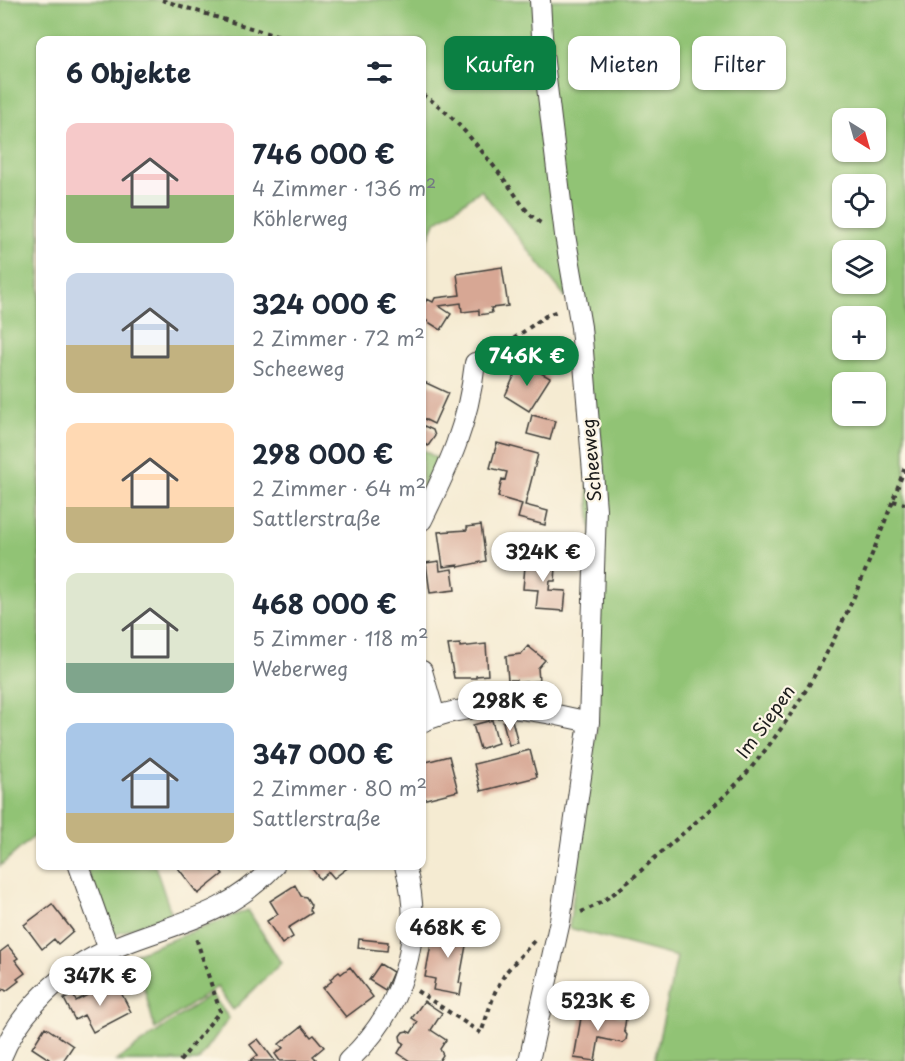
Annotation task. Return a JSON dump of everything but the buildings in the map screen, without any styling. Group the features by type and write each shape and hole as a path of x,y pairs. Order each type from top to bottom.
{"street":[{"name":"Scheeweg","path":"529,1061 560,921 589,722 596,509 581,327 565,236 543,54 540,0"},
{"path":"426,512 462,434 475,363"},
{"path":"426,703 428,719 477,706 543,712 589,722"},
{"path":"80,870 109,950"},
{"path":"0,1060 11,1036 52,986 109,950 211,912 236,898 270,870"},
{"path":"348,1061 376,1032 395,998 401,981 412,942 414,917 412,894 406,870"}],"path":[{"path":"162,0 276,36"},
{"path":"426,98 453,120 534,220 565,236"},
{"path":"475,363 501,349 547,315 577,303"},
{"name":"Im Siepen","path":"401,981 481,1033 495,992 506,972 534,941 560,921 593,907 623,886 743,776 794,711 822,663 847,611 905,467"},
{"path":"893,501 905,504"},
{"path":"180,1061 220,1011 190,920"}],"green space":[{"path":"0,0 905,0 905,1061 654,1061 677,957 569,928 597,724 597,615 575,309 481,190 435,223 426,244 426,36 36,36 36,834 0,866"},
{"path":"426,452 441,461 426,490"},
{"path":"87,870 156,870 171,913 112,936"},
{"path":"248,910 281,963 233,1010 217,987 155,1029 135,954"},
{"path":"211,994 229,1018 198,1061 116,1061"}]}
